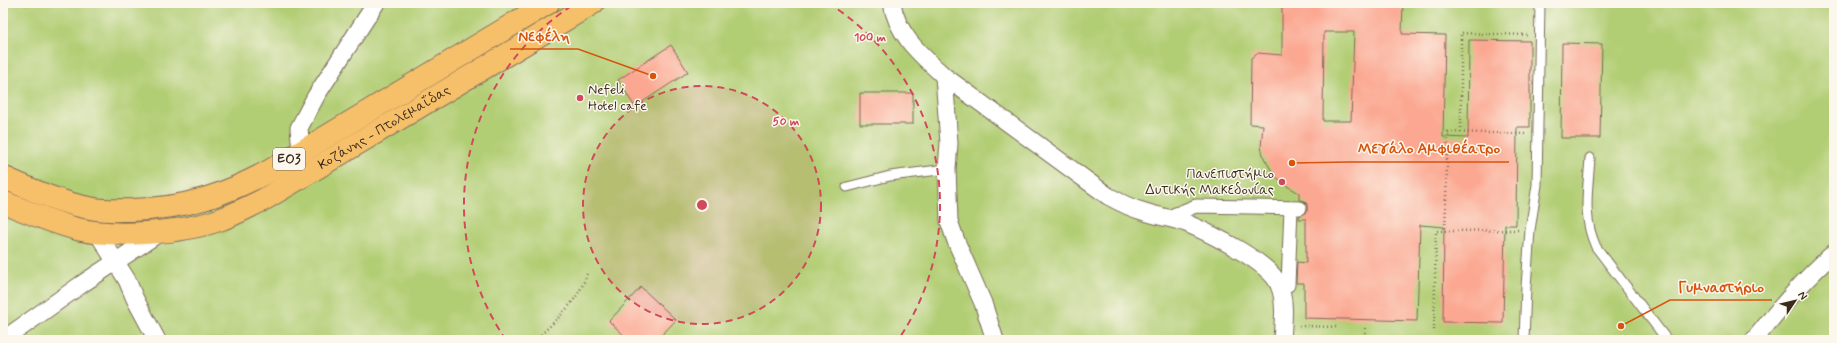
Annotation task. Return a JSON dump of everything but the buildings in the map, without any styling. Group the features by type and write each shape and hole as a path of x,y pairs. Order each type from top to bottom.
{"main road":[{"name":"Κοζάνης - Πτολεμαΐδας","path":"3,177 64,202 91,208 114,210 162,208 204,200 225,193 247,182 548,3"},
{"name":"Κοζάνης - Πτολεμαΐδας","path":"3,202 44,219 78,229 96,232 162,231 192,227 218,220 263,200 593,3"}],"street":[{"path":"301,151 299,128 316,96 376,3"},
{"path":"892,3 899,26 908,41 944,76 1108,196 1143,212 1186,224 1245,254 1268,270 1279,285 1283,304 1282,333"},
{"path":"944,76 949,143 947,169 949,221 983,303 995,340"},
{"path":"1168,218 1196,206 1295,208 1288,285 1279,285"},
{"path":"3,340 82,284 162,231"},
{"path":"96,232 117,262 151,331 157,340"},
{"path":"1754,340 1790,296 1816,268 1834,253"}],"lane":[{"path":"1524,340 1530,230 1537,185 1539,3"},
{"path":"1590,158 1587,209 1589,233 1596,247 1667,340"},
{"path":"847,187 890,176 947,169"}],"path":[{"path":"1461,132 1461,33 1539,36"},
{"path":"1445,230 1448,132 1538,134"},
{"path":"1434,330 1436,231 1530,230"},
{"path":"535,340 578,296 587,274"},
{"path":"1282,333 1337,327"},
{"path":"1365,328 1365,340"}],"green space":[{"path":"3,3 1834,3 1834,340 3,340"}],"place":[{"name":"Νεφέλη","path":"653,76"},
{"name":"Nefeli Hotel cafe","path":"580,98"},
{"name":"Μεγάλο Αμφιθέατρο","path":"1292,163"},
{"name":"Πανεπιστήμιο Δυτικής Μακεδονίας","path":"1282,182"},
{"name":"Γυμναστήριο","path":"1621,326"}]}
